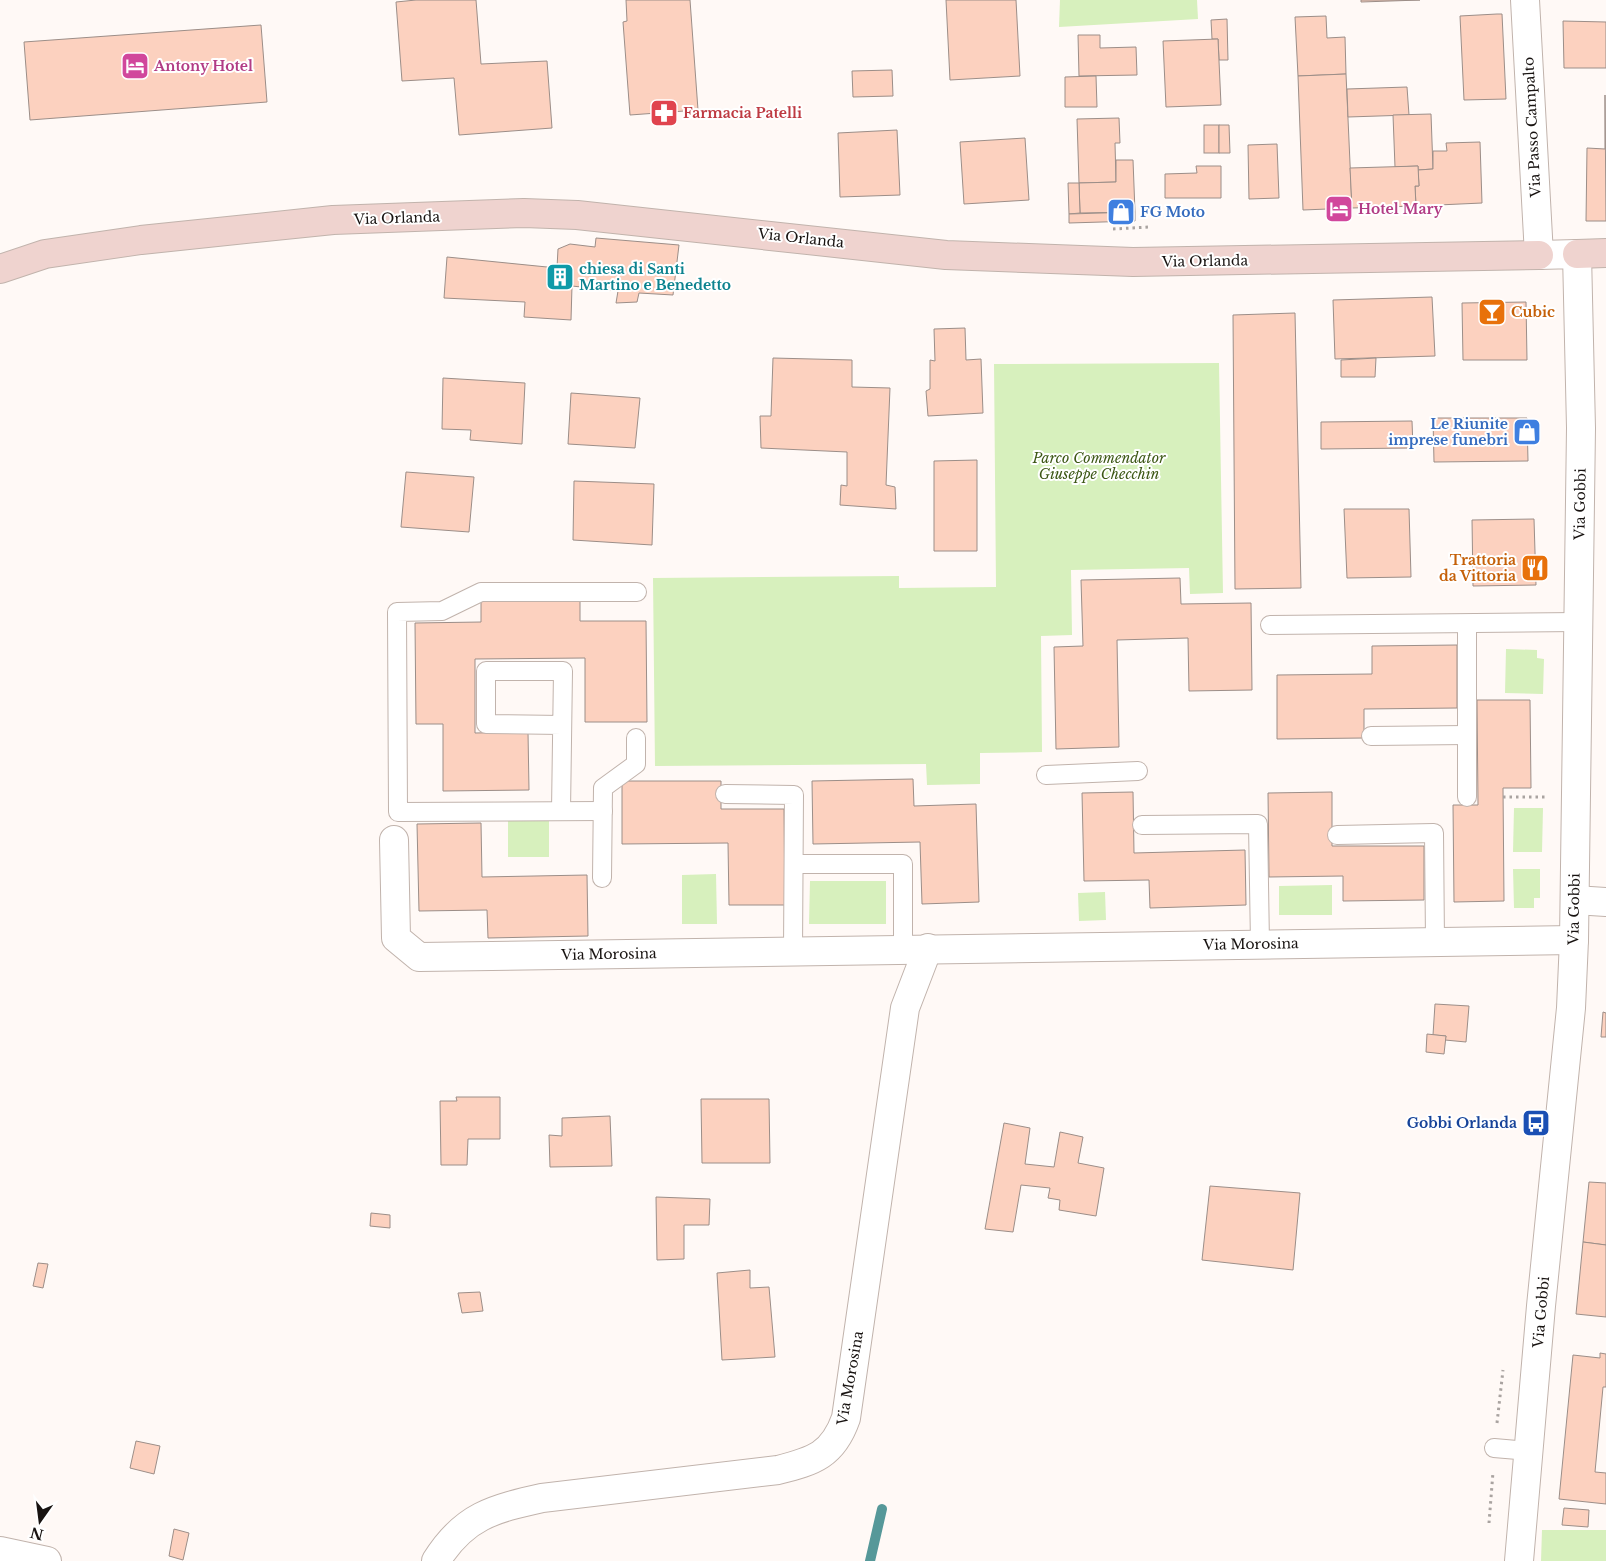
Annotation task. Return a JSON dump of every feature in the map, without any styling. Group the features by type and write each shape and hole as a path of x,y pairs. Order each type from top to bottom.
{"main road":[{"name":"Via Orlanda","path":"0,269 45,254 141,240 334,220 524,213 577,215 954,255 1133,262 1539,255"},
{"name":"Via Orlanda","path":"1577,254 1606,254"}],"street":[{"name":"Via Passo Campalto","path":"1525,0 1539,255"},
{"path":"0,255 45,254"},
{"name":"Via Orlanda","path":"1539,255 1577,254"},
{"name":"Via Gobbi","path":"1519,1561 1570,1008 1574,940 1581,428 1577,254"},
{"name":"Via Morosina","path":"394,840 396,938 419,957 1574,940"},
{"path":"1575,900 1606,902"},
{"name":"Via Morosina","path":"436,1561 455,1533 477,1518 504,1506 542,1498 778,1470 815,1459 830,1450 840,1435 846,1418 915,949"},
{"path":"0,1551 47,1561"}],"lane":[{"path":"603,811 398,812 397,612 442,612 481,592 637,592"},
{"path":"1270,625 1578,622"},
{"path":"1467,624 1467,797"},
{"path":"562,725 486,724 486,670 563,671 562,811"},
{"path":"1371,736 1467,735"},
{"path":"602,878 603,788 636,764 636,738"},
{"path":"1046,775 1138,771"},
{"path":"725,794 794,795 793,950"},
{"path":"1142,825 1258,824 1260,944"},
{"path":"1338,835 1434,833 1435,942"},
{"path":"794,864 903,864 915,949"},
{"path":"1494,1448 1528,1451"}],"path":[{"path":"1111,229 1150,227"},
{"path":"1503,797 1551,797"}],"green space":[{"path":"1060,0 1197,0 1198,19 1059,27"},
{"name":"Parco Commendator Giuseppe Checchin","path":"1219,363 1223,593 1190,594 1189,568 1071,570 1072,635 1041,636 1042,752 980,753 980,784 927,785 926,764 655,766 653,578 899,576 899,588 996,587 994,364"},
{"path":"1506,649 1537,650 1537,658 1544,659 1543,694 1505,693"},
{"path":"1514,808 1543,808 1542,852 1513,852"},
{"path":"508,820 549,820 549,857 508,857"},
{"path":"1513,869 1540,869 1540,898 1534,898 1534,908 1514,908"},
{"path":"716,874 717,924 682,924 682,875"},
{"path":"810,881 886,881 886,924 809,924"},
{"path":"1332,885 1332,915 1279,915 1279,886"},
{"path":"1105,892 1106,920 1079,921 1078,893"},
{"path":"1542,1530 1606,1530 1606,1561 1541,1561"}],"building":[{"path":"476,0 481,64 547,61 552,128 459,135 454,78 402,81 396,2"},
{"path":"626,0 690,0 698,110 630,115 623,22 627,21"},
{"path":"946,0 1016,0 1020,76 950,80"},
{"path":"1361,0 1420,0 1361,2"},
{"path":"1502,14 1506,99 1464,100 1460,16"},
{"path":"1326,16 1327,38 1345,37 1346,74 1298,76 1295,17"},
{"path":"1227,19 1228,60 1219,60 1218,39 1212,39 1211,20"},
{"path":"1563,21 1606,22 1606,68 1564,68"},
{"path":"261,25 267,102 30,120 24,42"},
{"path":"1078,35 1100,35 1100,48 1136,47 1137,75 1079,76"},
{"path":"1218,39 1221,105 1166,107 1163,41"},
{"path":"892,70 893,96 853,97 852,71"},
{"path":"1346,74 1352,208 1303,210 1298,76"},
{"path":"1096,76 1097,107 1065,107 1065,77"},
{"path":"1407,87 1409,115 1348,117 1347,89"},
{"path":"1605,95 1606,221 1586,221 1587,148 1605,149"},
{"path":"1431,114 1433,169 1418,170 1418,166 1395,167 1393,115"},
{"path":"1119,118 1120,143 1115,143 1116,182 1079,183 1077,119"},
{"path":"1204,125 1219,125 1219,153 1204,153"},
{"path":"1219,125 1229,125 1230,153 1219,153"},
{"path":"897,130 900,195 840,197 838,133"},
{"path":"1025,138 1029,200 964,204 960,142"},
{"path":"1480,142 1482,203 1416,206 1415,186 1419,186 1418,170 1433,169 1433,151 1447,151 1446,143"},
{"path":"1277,144 1279,198 1249,199 1248,145"},
{"path":"1116,160 1133,160 1135,212 1080,213 1079,183 1116,182"},
{"path":"1196,166 1221,166 1221,198 1165,198 1165,174 1197,173"},
{"path":"1418,166 1419,186 1415,186 1416,206 1352,208 1350,168"},
{"path":"1068,183 1079,183 1080,213 1069,214"},
{"path":"1135,212 1135,221 1069,223 1069,214"},
{"name":"chiesa di Santi Martino e Benedetto","path":"596,238 679,245 673,295 639,293 637,302 616,303 618,291 572,286 571,320 524,317 525,302 444,298 447,257 557,268 558,249 570,244 595,247"},
{"path":"1432,297 1435,356 1335,359 1333,300"},
{"path":"1526,302 1527,360 1463,360 1462,303"},
{"path":"1295,313 1301,588 1235,589 1233,315"},
{"path":"965,328 966,360 981,359 983,413 928,416 926,391 930,389 930,360 935,361 934,329"},
{"path":"773,358 852,360 852,387 890,388 886,485 895,487 896,509 840,505 841,485 847,486 847,452 761,448 760,416 771,416"},
{"path":"1376,358 1375,377 1341,377 1341,360"},
{"path":"443,378 525,383 522,444 470,440 471,430 442,429"},
{"path":"571,393 640,398 635,448 568,444"},
{"path":"1433,418 1527,418 1528,461 1434,462"},
{"path":"1412,421 1413,448 1321,449 1321,422"},
{"path":"977,460 977,551 934,551 934,461"},
{"path":"406,472 474,477 469,532 401,527"},
{"path":"574,481 654,484 652,545 573,540"},
{"path":"1344,509 1409,509 1411,577 1347,578"},
{"path":"1534,519 1536,585 1473,586 1472,520"},
{"path":"1180,578 1181,604 1251,603 1252,690 1189,691 1188,638 1117,640 1119,747 1056,749 1054,647 1083,646 1081,580"},
{"path":"580,599 580,621 646,621 647,722 585,722 585,658 475,659 475,733 528,732 529,790 443,791 443,724 416,724 415,623 481,622 481,600"},
{"path":"1457,645 1457,708 1364,709 1364,738 1277,739 1277,675 1372,674 1372,646"},
{"path":"1477,700 1530,700 1531,788 1503,788 1504,901 1454,902 1453,805 1478,805"},
{"path":"913,779 914,806 976,804 979,902 922,904 920,842 813,844 812,781"},
{"path":"622,781 721,781 721,809 784,809 785,905 729,905 728,843 622,844"},
{"path":"1133,792 1134,853 1245,850 1246,905 1150,908 1149,880 1084,881 1082,793"},
{"path":"1332,792 1332,846 1424,846 1424,900 1343,901 1343,876 1269,877 1268,793"},
{"path":"481,823 482,877 587,875 588,936 488,938 487,910 419,911 417,824"},
{"path":"1435,1004 1469,1006 1466,1042 1445,1040 1446,1036 1433,1035"},
{"path":"1603,1012 1606,1013 1606,1037 1601,1037"},
{"path":"1427,1034 1446,1036 1444,1054 1426,1052"},
{"path":"456,1097 500,1097 500,1139 468,1139 467,1165 441,1165 440,1101 457,1101"},
{"path":"701,1099 769,1099 770,1163 702,1163"},
{"path":"610,1116 612,1166 550,1167 549,1135 562,1136 562,1118"},
{"path":"1004,1123 1030,1128 1025,1164 1054,1167 1060,1132 1083,1137 1078,1163 1104,1168 1096,1216 1059,1210 1060,1200 1048,1198 1050,1188 1021,1185 1013,1232 985,1229"},
{"path":"1589,1182 1606,1183 1606,1245 1583,1242"},
{"path":"1210,1186 1300,1193 1293,1270 1202,1260"},
{"path":"656,1197 710,1199 709,1225 684,1225 684,1259 657,1260"},
{"path":"371,1213 390,1215 390,1228 370,1226"},
{"path":"1583,1242 1606,1245 1606,1317 1576,1314"},
{"path":"38,1263 48,1264 43,1288 33,1286"},
{"path":"750,1270 750,1288 769,1287 775,1357 722,1360 717,1273"},
{"path":"480,1292 483,1311 462,1313 458,1293"},
{"path":"1600,1353 1606,1354 1606,1387 1603,1387 1595,1472 1606,1473 1606,1504 1559,1499 1573,1355 1600,1358"},
{"path":"136,1441 160,1446 154,1474 130,1468"},
{"path":"1564,1508 1589,1510 1588,1527 1562,1525"},
{"path":"174,1529 189,1533 183,1560 169,1556"}],"waterway":[{"path":"870,1561 882,1509"}],"place":[{"name":"Antony Hotel","path":"135,66"},
{"name":"Farmacia Patelli","path":"664,113"},
{"name":"Hotel Mary","path":"1339,209"},
{"name":"FG Moto","path":"1121,212"},
{"name":"chiesa di Santi Martino e Benedetto","path":"560,277"},
{"name":"Cubic","path":"1492,312"},
{"name":"Le Riunite imprese funebri","path":"1527,432"},
{"name":"Trattoria da Vittoria","path":"1535,568"},
{"name":"Gobbi Orlanda","path":"1536,1123"}]}
